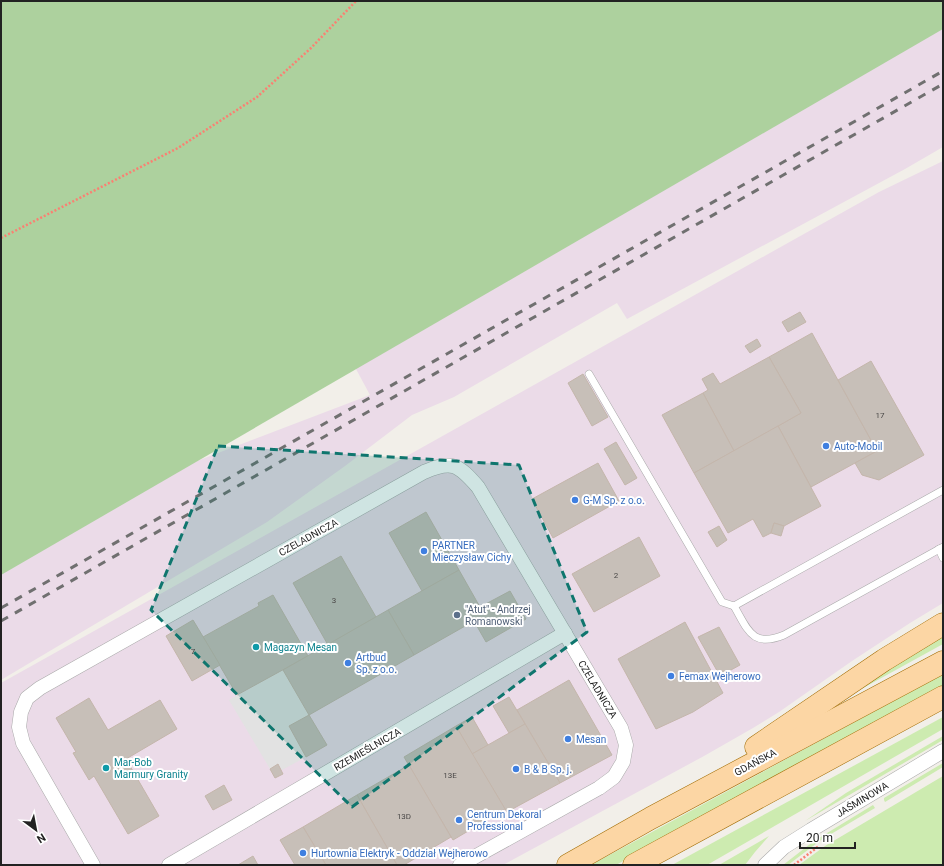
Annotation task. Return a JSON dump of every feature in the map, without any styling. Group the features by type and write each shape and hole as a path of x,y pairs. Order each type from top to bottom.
{"main road":[{"path":"651,818 884,660 943,624"},
{"name":"GDAŃSKA","path":"568,865 651,818 943,662"},
{"path":"634,865 943,697"}],"street":[{"name":"CZELADNICZA","path":"93,865 23,743 18,727 21,712 27,698 40,688 424,472 439,466 454,465 466,473 478,487 621,728 626,744 623,762 614,777 599,788 460,865"},
{"name":"RZEMIEŚLNICZA","path":"169,865 566,633"},
{"name":"JAŚMINOWA","path":"765,865 784,847 943,751"}],"lane":[{"path":"589,374 722,602 734,606 752,636 760,639 772,640 784,636 941,548 943,558"},
{"path":"734,606 943,490"}],"path":[{"path":"1,238 178,148 258,97 311,48 356,1"}],"highlighted area":[{"path":"218,446 519,465 587,632 352,807 151,610"}],"shaded area":[{"path":"943,3 943,147 627,319 617,303 454,397 412,415 345,466 267,522 1,680 1,571 189,464 370,395 343,345"},
{"path":"943,161 943,603 852,661 779,712 753,728 503,865 1,865 1,683 879,192"},
{"path":"283,670 309,715 289,727 306,757 282,770 278,764 270,769 229,700"}],"green space":[{"path":"1,1 943,1 943,29 1,575"},
{"path":"943,634 943,644 845,698"},
{"path":"943,674 943,688 616,865 591,865"},
{"path":"943,717 943,729 707,865 672,865"},
{"path":"943,736 943,740 805,821 846,793"},
{"path":"943,763 943,767 885,802 884,798"},
{"path":"943,776 943,865 799,865 825,846"},
{"path":"873,805 875,808 821,840 788,865 783,865 814,841"},
{"path":"769,836 745,865 719,865"}],"building":[{"path":"800,312 806,322 788,332 782,322"},
{"path":"812,333 877,451 811,487 778,426 801,413 769,357"},
{"path":"757,339 761,346 750,353 745,346"},
{"path":"769,357 801,413 734,451 703,393 708,390 702,379 713,373 720,384"},
{"path":"871,361 924,455 879,480 862,475 855,463 877,451 838,380"},
{"path":"583,374 608,417 592,426 568,383"},
{"path":"703,393 734,451 694,473 662,415"},
{"path":"778,426 821,506 784,526 774,523 771,533 763,537 753,519 728,533 694,473"},
{"path":"616,442 637,478 625,485 604,449"},
{"name":"G-M Sp. z o.o.","path":"598,463 619,501 553,538 532,499"},
{"name":"PARTNER Mieczysław Cichy","path":"426,512 459,570 422,591 389,533"},
{"path":"774,523 784,526 781,536 771,533"},
{"path":"719,526 727,540 717,547 708,532"},
{"path":"639,537 660,576 594,612 572,574"},
{"name":"Magazyn Mesan","path":"341,556 376,617 328,645 293,583"},
{"name":"\"Atut\" - Andrzej Romanowski","path":"459,570 480,607 510,591 526,619 486,642 474,621 414,655 388,610"},
{"name":"Magazyn Mesan","path":"273,595 308,656 237,695 203,637 259,606 258,603"},
{"name":"Artbud Sp. z o.o.","path":"388,610 414,655 309,715 283,670"},
{"path":"193,620 220,665 192,681 166,636"},
{"name":"Femax Wejherowo","path":"685,622 723,693 693,712 656,729 618,659"},
{"path":"719,627 740,665 720,676 698,637"},
{"name":"Mesan","path":"569,680 612,755 560,783 517,710"},
{"path":"509,697 525,724 509,733 493,706"},
{"name":"Mar-Bob Marmury Granity","path":"89,698 108,730 160,700 177,729 126,759 159,816 128,834 94,776 89,780 73,753 76,752 56,718"},
{"path":"309,715 327,745 306,757 289,726"},
{"path":"472,717 488,745 472,754 456,726"},
{"name":"B & B Sp. j.","path":"525,724 560,783 507,812 472,754"},
{"path":"456,726 505,809 483,822 483,825 482,823 476,827 476,829 475,827 453,840 404,757"},
{"path":"278,764 283,774 275,778 270,769"},
{"path":"409,765 451,837 404,865 397,865 357,795"},
{"path":"224,785 232,800 213,810 205,796"},
{"path":"357,795 397,865 326,865 303,827"},
{"name":"Hurtownia Elektryk - Oddział Wejherowo","path":"303,827 326,865 295,865 280,840"},
{"path":"253,856 258,865 238,865"}],"railway":[{"path":"1,608 943,71"},
{"path":"1,621 943,84"}],"place":[{"name":"Auto-Mobil","path":"826,446"},
{"name":"G-M Sp. z o.o.","path":"575,500"},
{"name":"PARTNER Mieczysław Cichy","path":"424,551"},
{"name":"\"Atut\" - Andrzej Romanowski","path":"457,615"},
{"name":"Magazyn Mesan","path":"256,647"},
{"name":"Artbud Sp. z o.o.","path":"348,663"},
{"name":"Femax Wejherowo","path":"671,676"},
{"name":"Mesan","path":"568,739"},
{"name":"Mar-Bob Marmury Granity","path":"106,768"},
{"name":"B & B Sp. j.","path":"516,769"},
{"name":"Centrum Dekoral Professional","path":"459,820"},
{"name":"Hurtownia Elektryk - Oddział Wejherowo","path":"303,853"}]}
